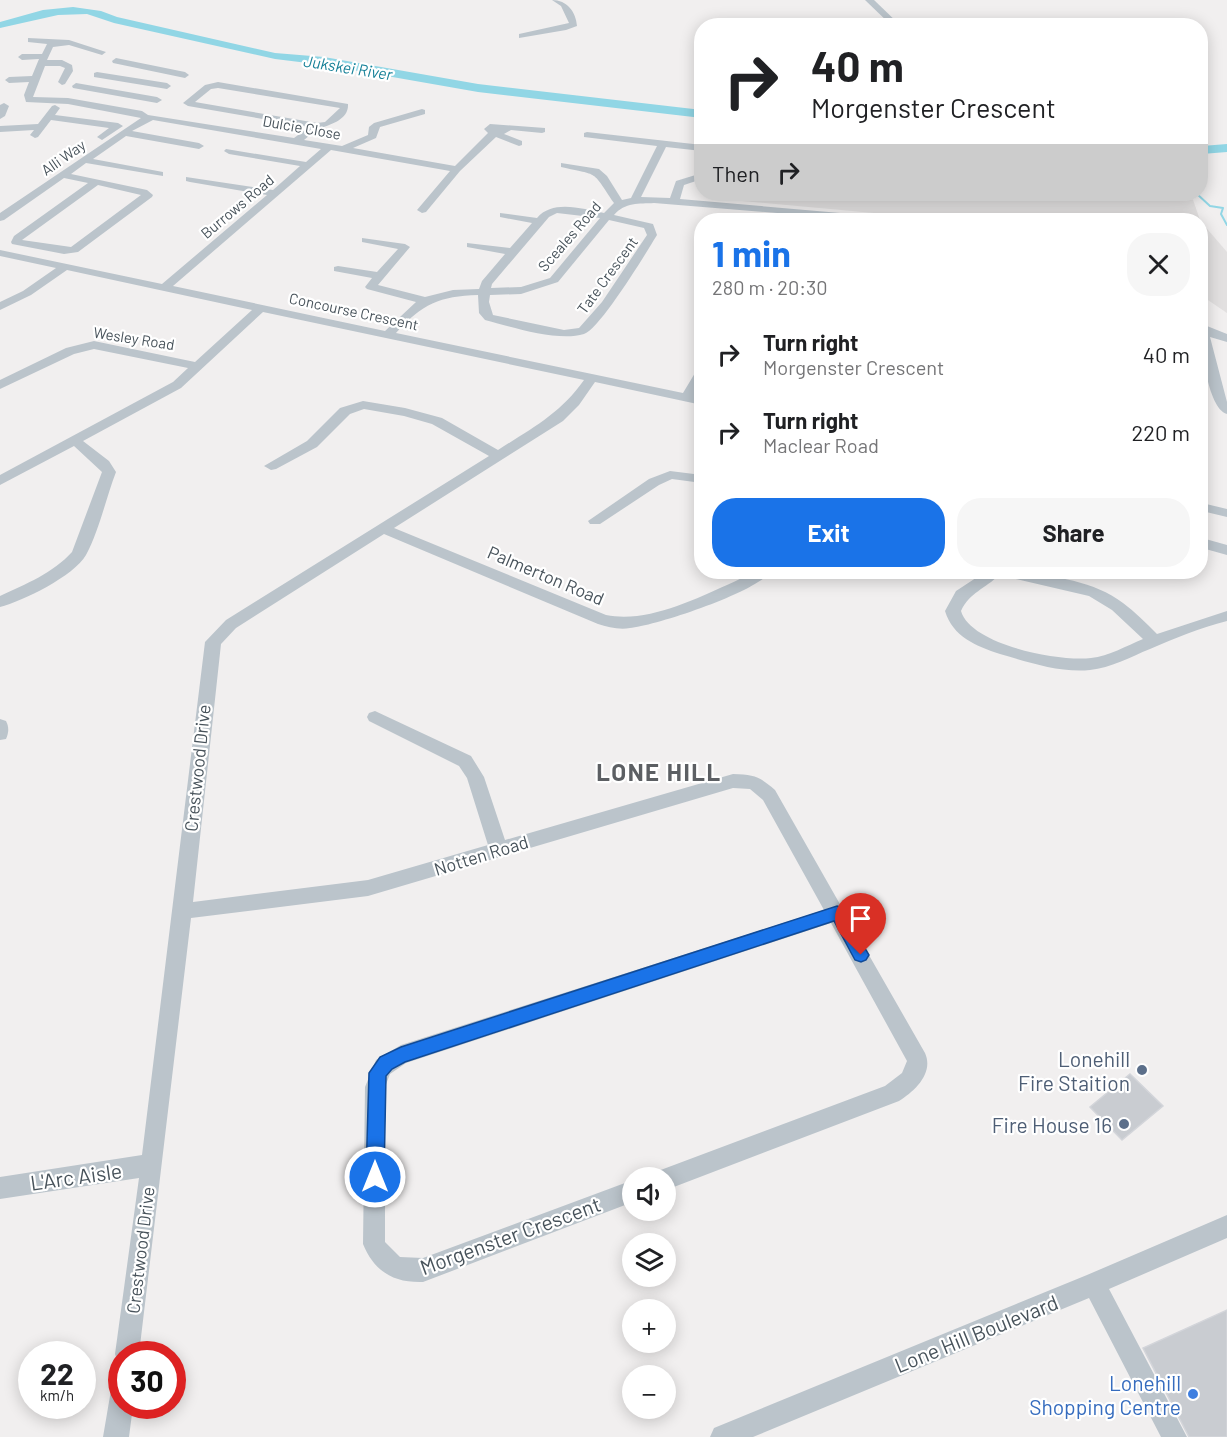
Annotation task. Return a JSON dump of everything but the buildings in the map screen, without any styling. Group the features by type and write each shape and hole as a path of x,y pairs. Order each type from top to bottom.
{"street":[{"path":"522,36 566,28 574,24 564,5 556,0"},
{"path":"869,0 888,18"},
{"path":"31,40 84,45 102,51"},
{"path":"9,80 35,79 49,46 57,42"},
{"path":"22,57 44,59 69,67 62,82"},
{"path":"116,60 185,75"},
{"path":"105,109 164,71"},
{"path":"97,75 167,86"},
{"name":"Dulcie Close","path":"35,79 28,95 29,100 61,100 145,119 160,118 457,169"},
{"path":"297,141 316,126 328,124 345,106 218,85 207,87 188,103 316,126"},
{"path":"76,86 157,100"},
{"path":"0,129 38,131 61,100"},
{"path":"343,149 373,136 374,127 377,125 422,112"},
{"path":"49,117 118,126 88,146"},
{"name":"Alli Way","path":"0,218 145,119"},
{"path":"422,210 457,169 499,131 542,130"},
{"path":"499,131 519,143"},
{"path":"125,133 200,146"},
{"path":"587,135 694,147"},
{"path":"635,200 663,144"},
{"name":"Burrows Road","path":"164,288 329,147"},
{"path":"229,151 309,165"},
{"path":"85,160 159,174"},
{"path":"564,165 594,169 601,173 620,204"},
{"path":"63,175 96,182 143,192 148,195 74,250 64,251 16,242 18,238 96,182"},
{"path":"190,179 274,193"},
{"path":"674,201 680,183 694,179"},
{"name":"Sceales Road","path":"388,335 414,309 426,301 442,296 532,289 554,280 608,217 612,209 620,204 635,200 674,201 794,213"},
{"path":"486,293 486,282 548,213 559,209 608,217"},
{"path":"504,215 539,221"},
{"name":"Tate Crescent","path":"486,293 483,302 485,313 494,320 564,334 583,331 606,304 652,235 651,228 646,225 608,217"},
{"path":"366,240 405,247 371,286 426,301"},
{"path":"471,245 512,252"},
{"name":"Concourse Crescent","path":"0,253 694,400"},
{"path":"0,307 27,293 65,267"},
{"path":"338,269 379,276"},
{"path":"0,481 177,385 260,308"},
{"path":"1208,331 1227,338"},
{"path":"1227,338 1208,348 1221,404 1227,410"},
{"name":"Wesley Road","path":"0,385 70,351 94,345 198,366"},
{"name":"Crestwood Drive","path":"129,1341 183,910 213,642 231,624 499,456 566,411 592,378"},
{"path":"686,398 694,384"},
{"path":"271,466 312,444 345,411 363,405 405,412 437,421 499,456"},
{"path":"0,602 42,582 68,566 84,546 109,472 104,464 75,441"},
{"path":"595,521 654,482 669,475 694,478"},
{"path":"1208,508 1227,513"},
{"name":"Palmerton Road","path":"382,528 603,620 618,623 646,620 730,589 749,579"},
{"path":"1208,545 1227,550"},
{"path":"986,579 961,595 953,606 957,624 968,634 1003,649 1078,665 1107,661 1154,640 1227,616"},
{"path":"1036,579 1093,592 1117,606 1154,640"},
{"path":"375,717 465,761 475,777 499,850"},
{"path":"0,725 0,734"},
{"name":"Notten Road","path":"183,910 353,891 398,880 733,780 754,782 769,795 837,913"},
{"path":"676,1175 892,1094 913,1078 917,1071 918,1060 837,913"},
{"name":"Morgenster Crescent","path":"622,1195 423,1270 410,1271 394,1267 381,1258 374,1244 377,1073 386,1063 401,1055 837,913"},
{"name":"L'Arc Aisle","path":"0,1188 151,1165"},
{"name":"Lone Hill Boulevard","path":"723,1437 1094,1284 1227,1226"},
{"path":"1094,1284 1174,1437"},
{"path":"116,1437 119,1419"}],"shaded area":[{"path":"742,201 1193,201 1198,213 873,213"},
{"path":"1208,230 1227,252 1227,313 1208,300"}],"waterway":[{"name":"Jukskei River","path":"0,25 58,11 87,11 114,20 275,56 324,61 478,88 694,113"},
{"name":"Jukskei River","path":"1208,150 1227,148"},
{"path":"1205,201 1210,206 1223,208 1221,214 1227,225"}],"place":[{"name":"Lonehill Fire Staition","path":"1142,1070"},
{"name":"Fire House 16","path":"1124,1124"},
{"name":"Lonehill Shopping Centre","path":"1193,1394"}],"district":[{"name":"LONE HILL","path":"659,771"}],"route":[{"path":"375,1177 377,1073 386,1063 401,1055 837,913 861,955"}]}
